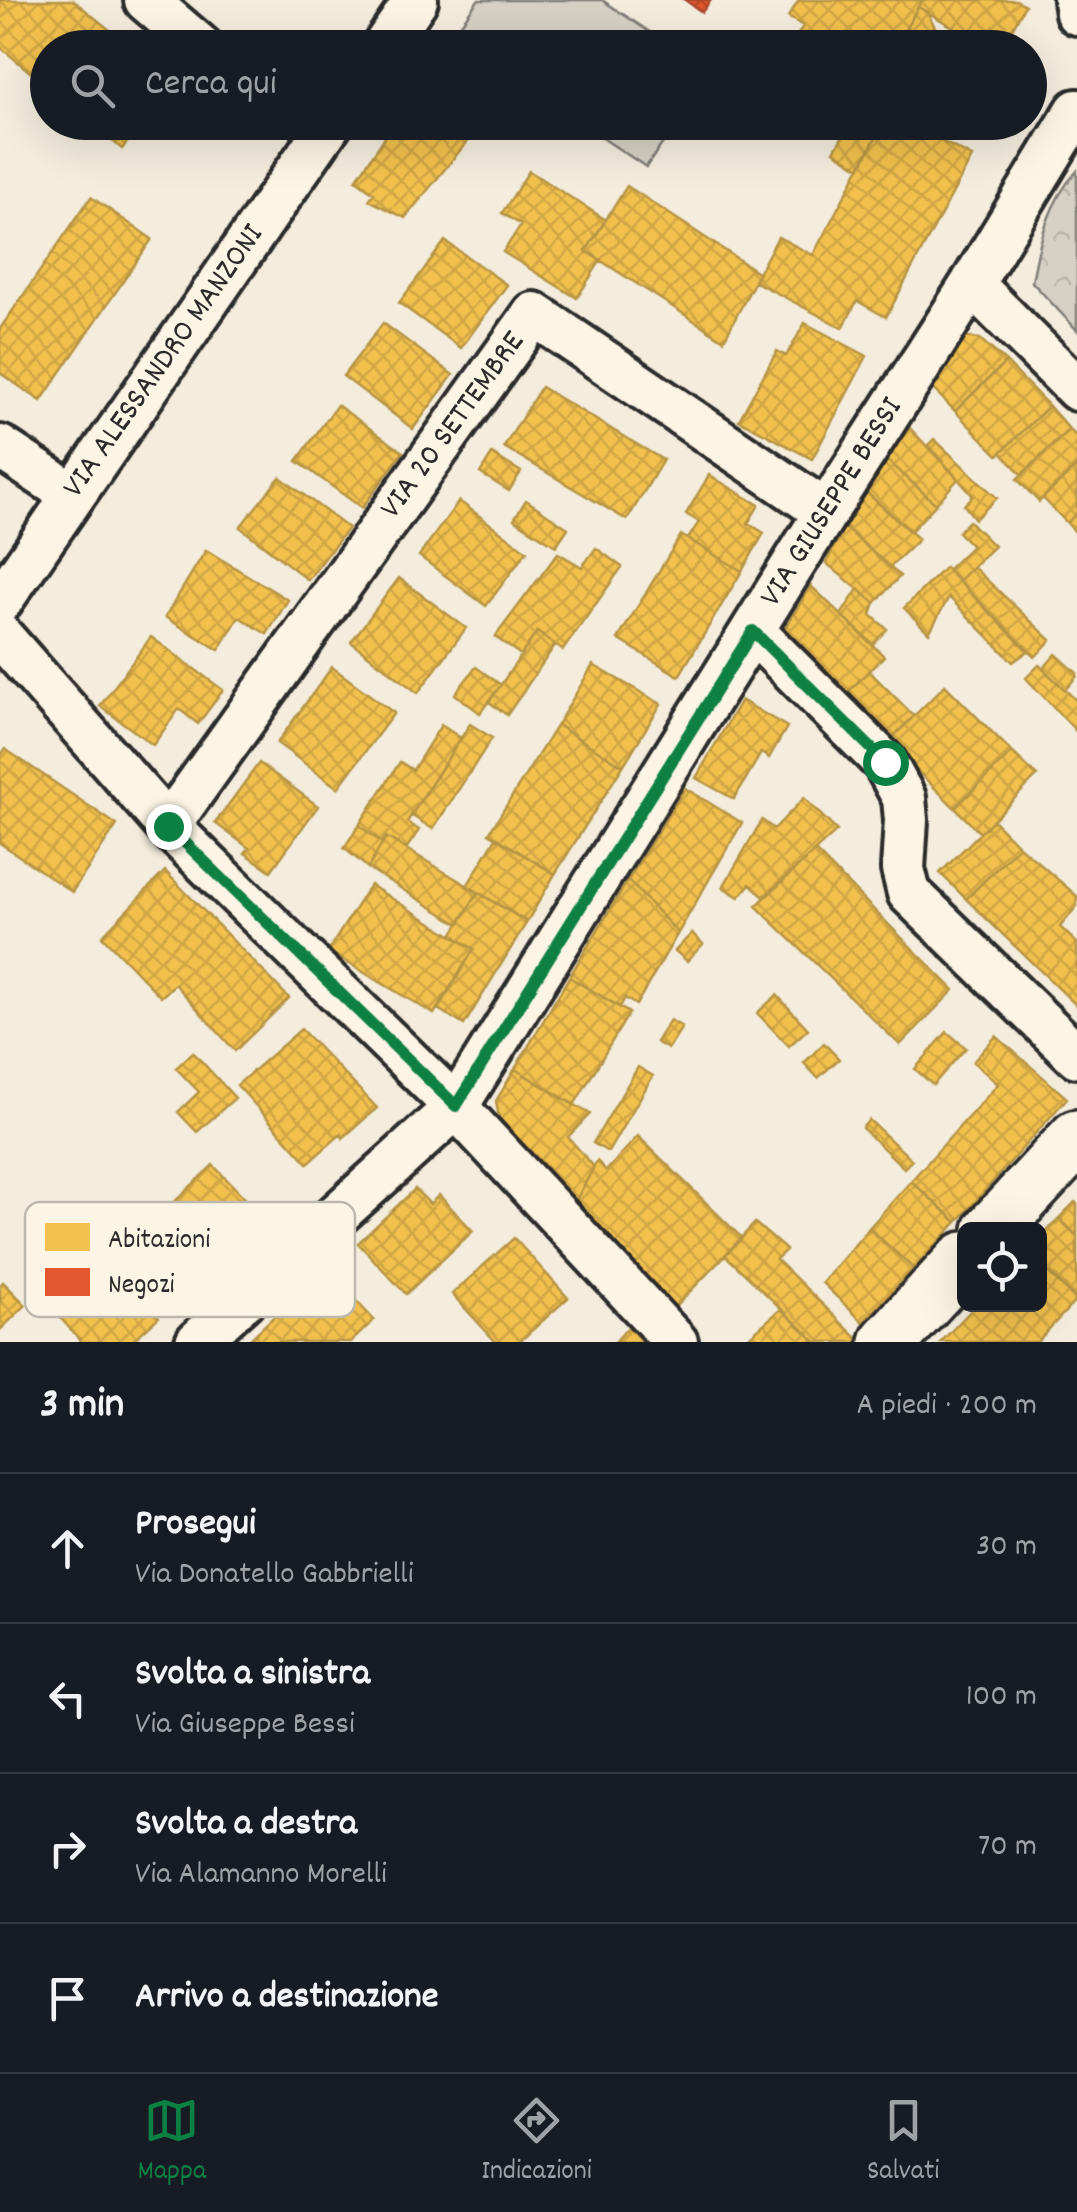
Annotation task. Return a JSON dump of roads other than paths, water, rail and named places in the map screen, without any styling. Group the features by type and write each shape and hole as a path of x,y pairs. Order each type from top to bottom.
{"main road":[{"path":"999,1222 1077,1138"},
{"path":"888,1342 957,1268"}],"street":[{"path":"146,0 181,30"},
{"path":"395,30 416,0"},
{"path":"1074,0 1077,13"},
{"name":"VIA GIUSEPPE BESSI","path":"351,1202 456,1106 1077,111"},
{"name":"VIA ALESSANDRO MANZONI","path":"0,602 306,140"},
{"path":"972,284 1077,389"},
{"name":"VIA 20 SETTEMBRE","path":"168,826 534,314 826,512"},
{"path":"0,447 73,494"},
{"path":"753,631 885,762 904,798 904,869 909,893 1077,1056"},
{"path":"0,635 168,826 456,1106 676,1342"},
{"name":"VIA GIUSEPPE BESSI","path":"197,1342 224,1317"}]}
